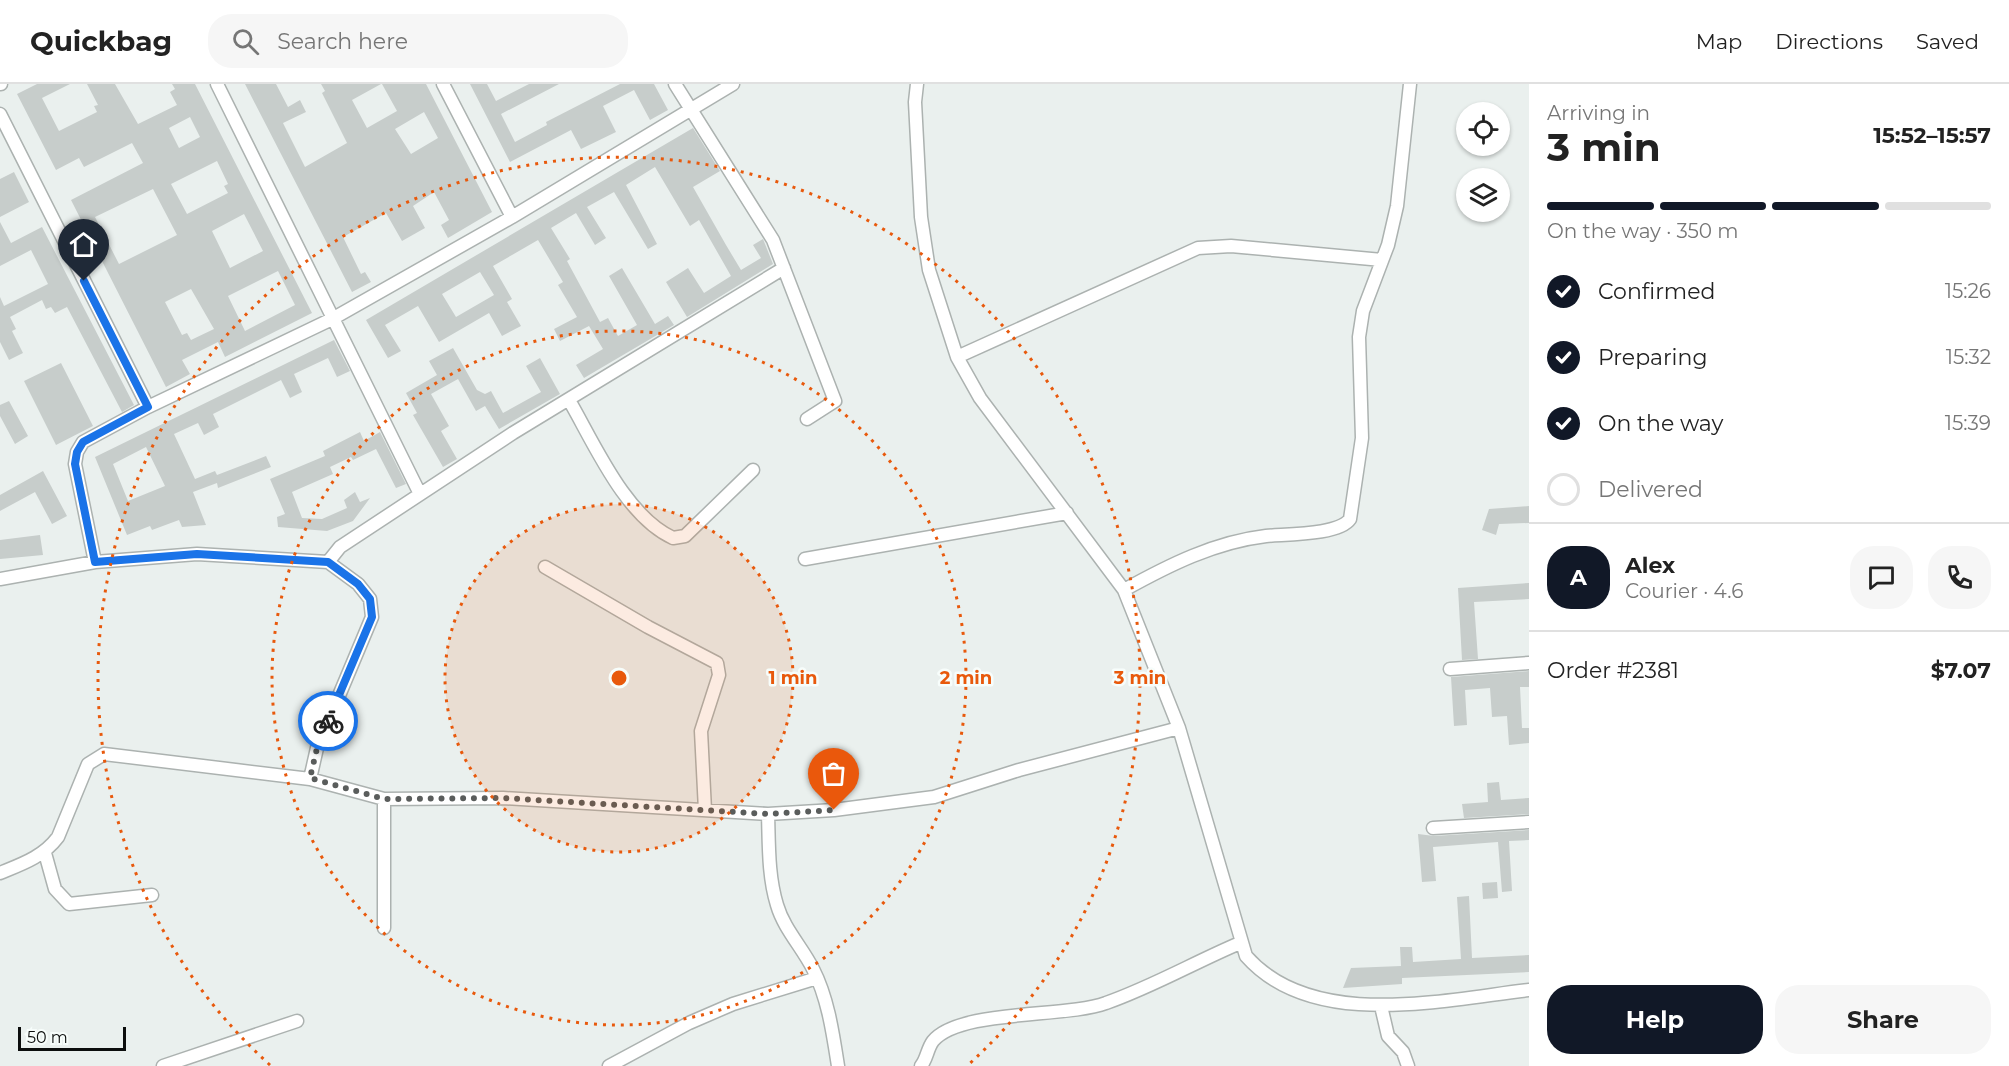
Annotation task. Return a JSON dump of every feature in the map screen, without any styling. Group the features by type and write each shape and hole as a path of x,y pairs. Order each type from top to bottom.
{"street":[{"path":"216,84 294,236 332,319 420,494"},
{"path":"443,84 512,218"},
{"path":"675,84 773,240 835,401 807,418"},
{"path":"95,562 75,464 77,452 83,442 148,407 332,319 512,218 689,108 733,84"},
{"path":"917,84 915,102 921,216 929,270 957,357 980,398 1124,590 1179,728 1240,943 1246,956 1262,972 1301,993 1345,1003 1381,1006 1529,990"},
{"path":"1124,590 1176,562 1221,546 1249,538 1331,530 1348,522 1362,438 1359,337 1364,310 1382,260 1397,206 1410,84"},
{"path":"0,114 148,407"},
{"path":"957,357 1197,248 1231,246 1382,260"},
{"path":"328,562 340,547 513,433 784,268"},
{"path":"569,400 626,496 641,515 673,538 684,536 753,470"},
{"path":"805,559 1067,513"},
{"path":"0,579 95,562 197,554 328,562 358,584 370,599 372,617 317,748 310,778"},
{"path":"545,567 648,627 717,663 719,672 701,731 705,810"},
{"path":"1450,669 1529,663"},
{"path":"0,873 45,853 58,837 88,764 104,754 310,778 384,799 503,798 768,814 834,810 934,797 1019,770 1179,728"},
{"path":"384,799 384,928"},
{"path":"768,814 769,853 777,906 786,928 817,978 832,1026 838,1066"},
{"path":"1432,828 1529,822"},
{"path":"45,853 55,889 69,904 152,896"},
{"path":"921,1066 933,1042 954,1028 999,1017 1072,1011 1104,1004 1240,943"},
{"path":"609,1066 689,1023 733,1004 817,978"},
{"path":"1381,1006 1388,1036 1403,1052 1408,1066"},
{"path":"163,1066 297,1021"}],"building":[{"path":"37,84 70,84 42,98 59,131 97,112 94,106 98,105 87,84 115,84 138,124 177,105 170,92 175,89 172,84 195,84 312,313 225,357 218,342 182,360 190,374 166,387 71,200 143,163 132,143 84,167 79,158 56,170 17,94","holes":["190,117 200,137 179,148 169,128","217,161 228,184 224,186 228,193 187,214 171,184","153,189 177,235 119,264 95,217","244,214 263,251 230,268 212,231","278,271 295,305 245,331 228,296","191,289 214,329 191,340 187,333 182,335 165,302"]},
{"path":"245,84 276,84 288,107 300,100 306,112 283,123 305,167 347,143 322,93 325,91 321,84 381,84 352,100 367,128 397,111 382,84 426,84 492,212 448,238 441,225 449,220 434,192 413,206 425,228 402,241 386,213 343,237 361,274 365,272 371,282 352,292","holes":["424,112 438,138 411,154 395,129"]},
{"path":"470,84 487,84 496,101 529,84 559,84 501,114 515,142 547,125 546,122 620,84 654,84 668,110 650,120 634,90 603,106 616,132 581,149 571,130 510,162"},
{"path":"693,128 720,171 693,187 726,245 741,270 761,258 753,245 763,239 773,264 687,317 666,282 688,268 704,293 731,276 699,220 690,226 655,167 626,185 657,244 648,249 614,192 587,207 606,238 595,245 576,213 551,228 570,259 567,261 600,322 608,318 618,336 637,325 609,276 622,268 655,324 668,316 674,325 584,378 576,365 603,349 589,326 560,341 554,329 577,317 558,285 563,282 538,240 493,266 512,299 507,302 521,326 502,336 489,313 439,342 418,306 385,325 401,351 388,358 366,320","holes":["480,272 494,295 456,317 442,294"]},
{"path":"14,172 29,202 0,217 0,179"},
{"path":"0,222 11,243 42,227 134,405 122,412 67,307 55,313 51,307 46,309 42,300 10,317 16,329 12,331 23,353 9,360 0,342 0,297 4,306 48,284 31,250 0,266"},
{"path":"334,340 350,371 337,377 328,358 294,374 302,392 290,398 281,380 213,414 219,427 204,435 198,423 174,434 195,479 215,471 217,475 266,456 271,467 218,488 217,483 193,492 206,525 182,527 179,520 152,530 150,526 127,535 95,457","holes":["146,447 165,486 128,501 113,464"]},
{"path":"453,348 477,390 485,394 491,391 503,413 541,392 526,366 540,358 560,394 499,429 485,406 476,411 458,379 431,394 449,426 441,431 457,459 443,467 413,415 417,413 406,393 437,375 429,361"},
{"path":"61,363 93,426 56,445 24,381"},
{"path":"9,401 28,436 15,444 0,416 0,405"},
{"path":"360,432 364,441 380,432 406,484 396,488 376,449 353,460 351,457 330,467 333,474 292,492 302,518 322,519 347,508 344,500 355,492 360,502 370,498 353,521 327,531 278,527 277,517 285,514 270,479 325,456 323,451"},
{"path":"43,471 67,516 52,524 35,492 0,511 0,495"},
{"path":"1529,506 1529,523 1499,524 1496,535 1482,530 1489,509"},
{"path":"40,535 43,555 0,559 0,540"},
{"path":"1529,583 1529,599 1474,602 1478,659 1462,660 1458,588"},
{"path":"1529,671 1529,687 1520,687 1522,728 1529,728 1529,743 1509,745 1507,716 1492,717 1490,688 1465,690 1467,725 1454,726 1451,677"},
{"path":"1499,782 1501,800 1529,798 1529,814 1464,818 1462,804 1488,802 1487,783"},
{"path":"1529,830 1529,840 1509,841 1512,891 1502,892 1498,842 1433,847 1436,881 1422,882 1418,834 1434,836"},
{"path":"1497,882 1498,898 1483,899 1482,883"},
{"path":"1469,896 1472,958 1529,955 1529,972 1402,978 1402,984 1343,988 1351,968 1401,966 1400,947 1412,947 1413,962 1461,959 1457,897"}],"way so far":[{"path":"328,721 317,748 310,778 352,792 384,799 413,801 503,798 768,814 834,810"}],"route":[{"path":"84,281 148,407 94,435 83,442 77,452 75,464 95,562 197,554 328,562 358,584 370,599 372,617 328,721"}]}
